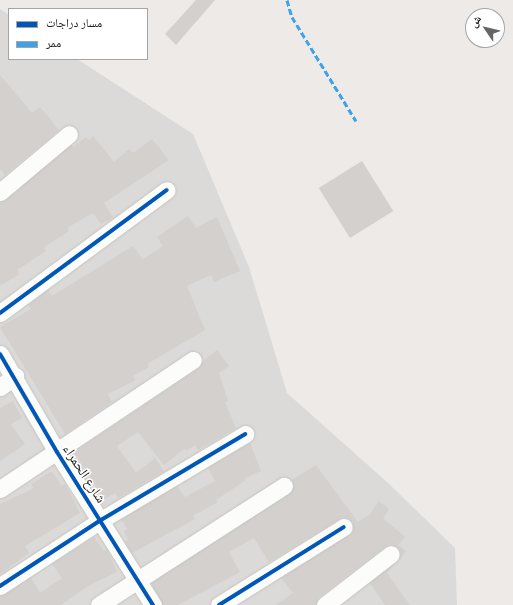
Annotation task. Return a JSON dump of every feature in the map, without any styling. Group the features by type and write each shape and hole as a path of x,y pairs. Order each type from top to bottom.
{"street":[{"path":"0,192 69,134"},
{"path":"0,313 167,190"},
{"name":"شارع الحمراء","path":"0,354 15,376 57,452 153,605"},
{"path":"0,489 193,360"},
{"path":"0,387 15,376"},
{"path":"0,586 101,520 245,434"},
{"path":"99,605 284,486"},
{"path":"219,605 344,527"},
{"path":"325,605 391,554"}],"shaded area":[{"path":"0,9 8,14 8,60 79,60 193,134 249,267 287,393 387,482 455,548 457,605 0,605"}],"building":[{"path":"196,0 215,0 176,45 165,34"},
{"path":"0,75 32,113 40,107 59,130 5,175 0,169"},
{"path":"93,136 114,162 129,149 133,153 152,139 169,160 104,203 113,217 101,224 93,213 67,228 69,231 44,247 46,251 17,270 20,274 0,286 0,203 71,145 73,147 86,137 89,140"},
{"path":"362,161 393,211 350,238 319,188"},
{"path":"188,216 196,228 217,217 240,271 214,282 211,275 187,286 205,330 147,364 149,367 133,376 136,380 108,394 112,402 65,434 0,327 31,309 28,305 48,290 52,296 133,246 143,259 163,246 157,237"},
{"path":"217,350 229,366 219,373 228,401 225,402 236,428 198,450 195,445 186,451 184,449 164,465 138,432 117,446 136,473 155,458 164,471 118,498 115,493 104,499 74,452 199,368 203,361"},
{"path":"13,401 22,418 11,424 25,444 0,461 0,408"},
{"path":"250,443 261,471 245,478 246,480 216,500 218,502 193,516 195,519 132,553 125,541 128,540 124,531 127,529 121,519 177,486 185,497 215,481 208,468"},
{"path":"316,465 358,522 370,514 379,501 389,509 383,518 405,537 398,545 406,551 400,559 399,548 389,544 319,597 315,605 276,605 293,593 281,578 353,532 353,522 343,517 269,562 254,538 229,552 240,572 178,605 163,605 151,583 289,494 294,486 292,480"},
{"path":"52,471 62,486 65,484 80,513 25,546 29,553 0,574 0,504 34,488 31,484"},
{"path":"94,537 104,551 107,550 117,572 88,586 61,605 0,605 0,596 31,578 40,593 62,578 52,564"},
{"path":"396,562 387,573 410,605 385,605 370,583"}],"marked path":[{"path":"287,0 292,17 356,121"}],"cycle path":[{"path":"0,313 167,190"},
{"path":"0,354 57,452 153,605"},
{"path":"0,586 101,520 245,434"},
{"path":"219,605 344,527"}]}
